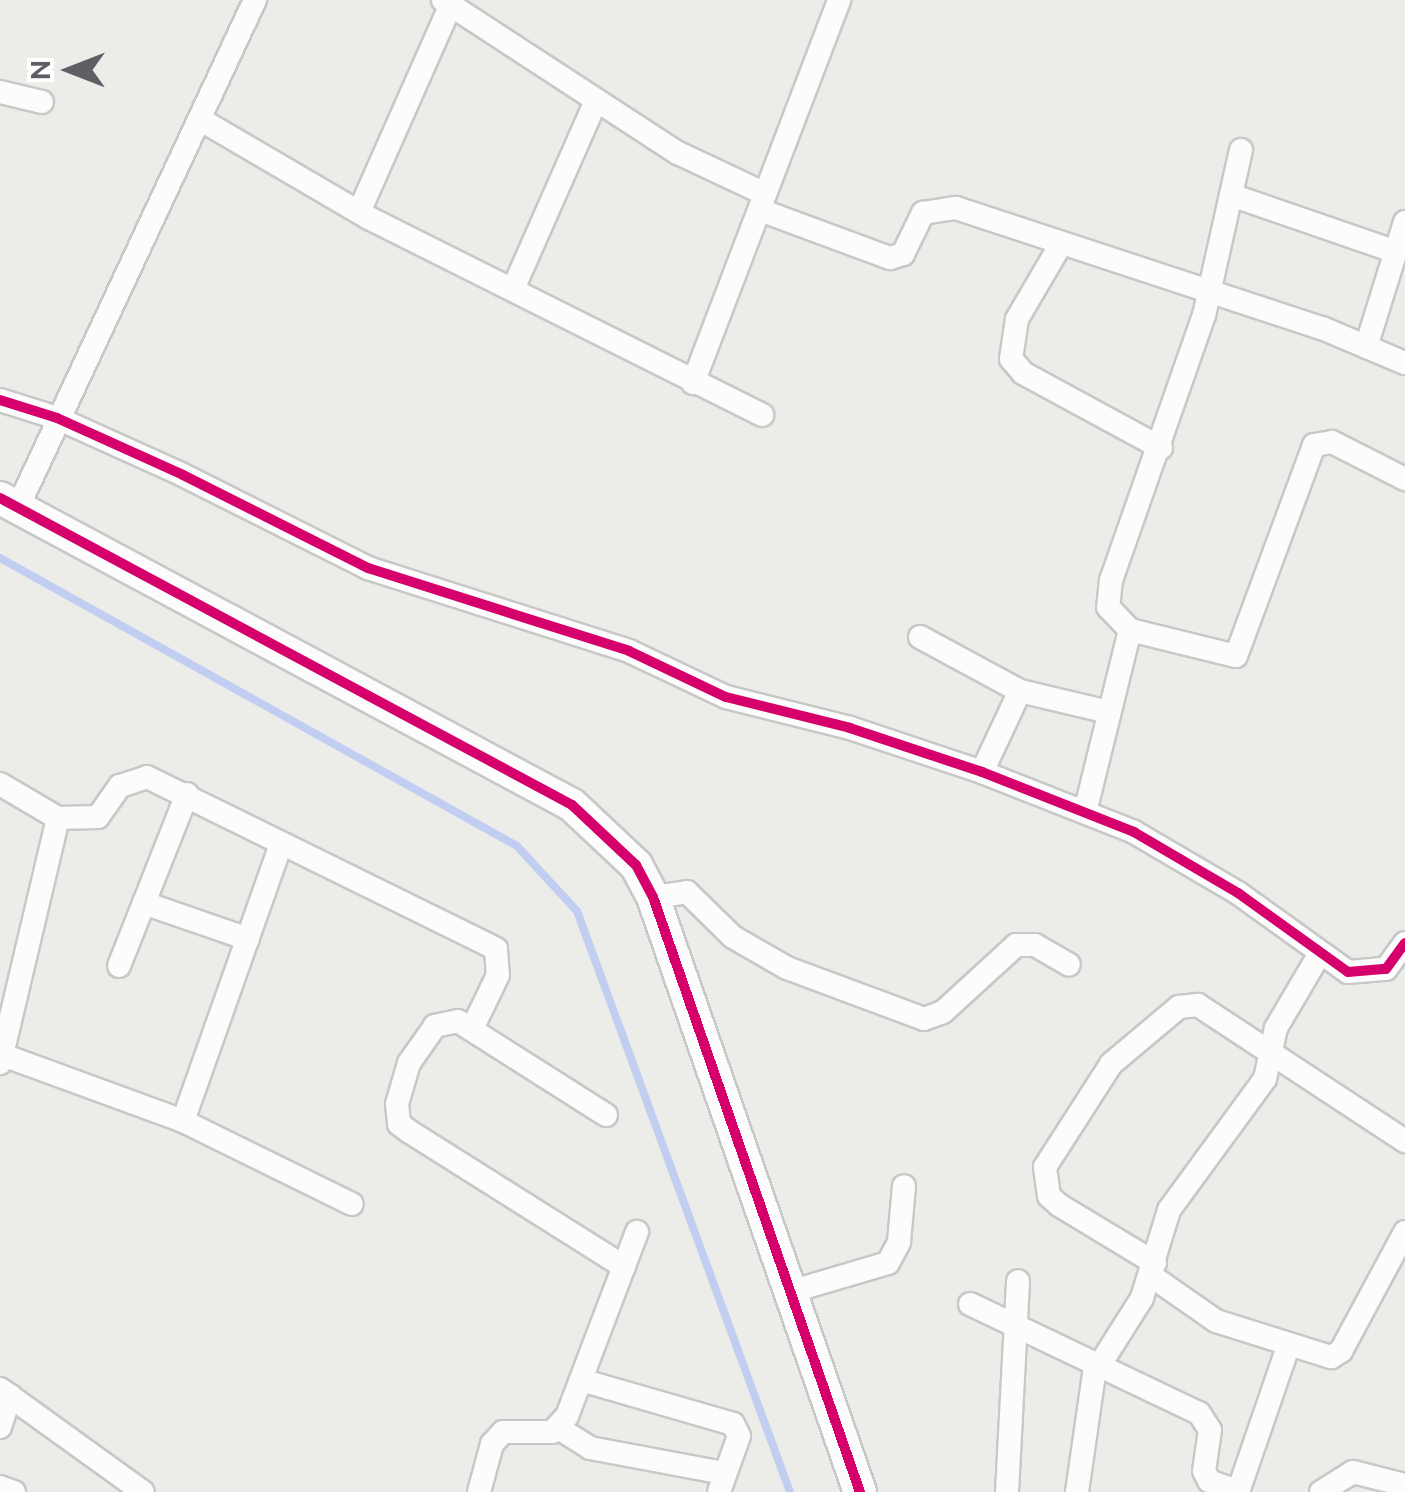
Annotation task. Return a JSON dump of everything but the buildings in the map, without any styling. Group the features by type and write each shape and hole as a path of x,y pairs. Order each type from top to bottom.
{"street":[{"path":"255,0 203,120 58,418 9,502 572,805 636,864 653,897 860,1492"},
{"path":"693,384 839,0"},
{"path":"359,212 447,2 678,152 763,202 890,258 903,254 923,213 935,207 956,208 1210,292 1405,363"},
{"path":"0,92 42,102"},
{"path":"513,290 596,100"},
{"path":"203,120 359,212 693,384 762,415"},
{"path":"1241,150 1210,292 1161,448 1106,596 1114,615 1130,630 1236,656 1301,476 1320,440 1405,479"},
{"path":"1231,195 1394,251"},
{"path":"1366,347 1405,222"},
{"path":"1061,244 1017,319 1010,359 1023,374 1161,448"},
{"path":"0,400 58,418 368,568 630,651 726,697 850,728 1086,812 1238,894 1348,972 1386,969 1405,944"},
{"path":"1086,812 1130,630"},
{"path":"920,637 1020,691 1109,712"},
{"path":"982,772 1020,691"},
{"path":"0,784 58,818 98,818 120,786 146,778 187,794 281,845 496,949 498,975 472,1029"},
{"path":"120,966 187,794"},
{"path":"58,818 1,1058 183,1121 352,1204"},
{"path":"183,1121 281,845"},
{"path":"653,897 687,892 734,936 787,968 924,1019 943,1012 1016,945 1036,946 1069,965"},
{"path":"144,903 248,939"},
{"path":"1076,1492 1089,1388 1152,1270 1169,1210 1265,1079 1276,1028 1319,955"},
{"path":"1405,1142 1272,1059 1190,1002 1132,1039 1074,1115 1044,1167 1049,1196 1216,1321 1323,1358 1341,1351 1405,1232"},
{"path":"606,1115 458,1021 435,1026 410,1064 396,1104 400,1124 624,1267"},
{"path":"793,1291 888,1263 898,1242 904,1186"},
{"path":"560,1429 637,1232"},
{"path":"1006,1492 1018,1281"},
{"path":"970,1304 1199,1414 1210,1430 1204,1471 1209,1481 1238,1492 1288,1347"},
{"path":"479,1492 492,1444 503,1432 560,1429 590,1448 722,1482 739,1436 733,1424 581,1380"},
{"path":"0,1427 5,1392 143,1492"},
{"path":"1321,1492 1353,1472 1405,1485"},
{"path":"0,1487 14,1492"}],"waterway":[{"path":"0,558 517,846 577,911 790,1492"}],"cycle path":[{"path":"0,400 57,418 183,475 368,568 629,651 726,697 850,728 982,772 1134,832 1238,893 1348,972 1386,969 1405,943"},
{"path":"0,498 572,805 636,865 653,897 860,1492"}]}
